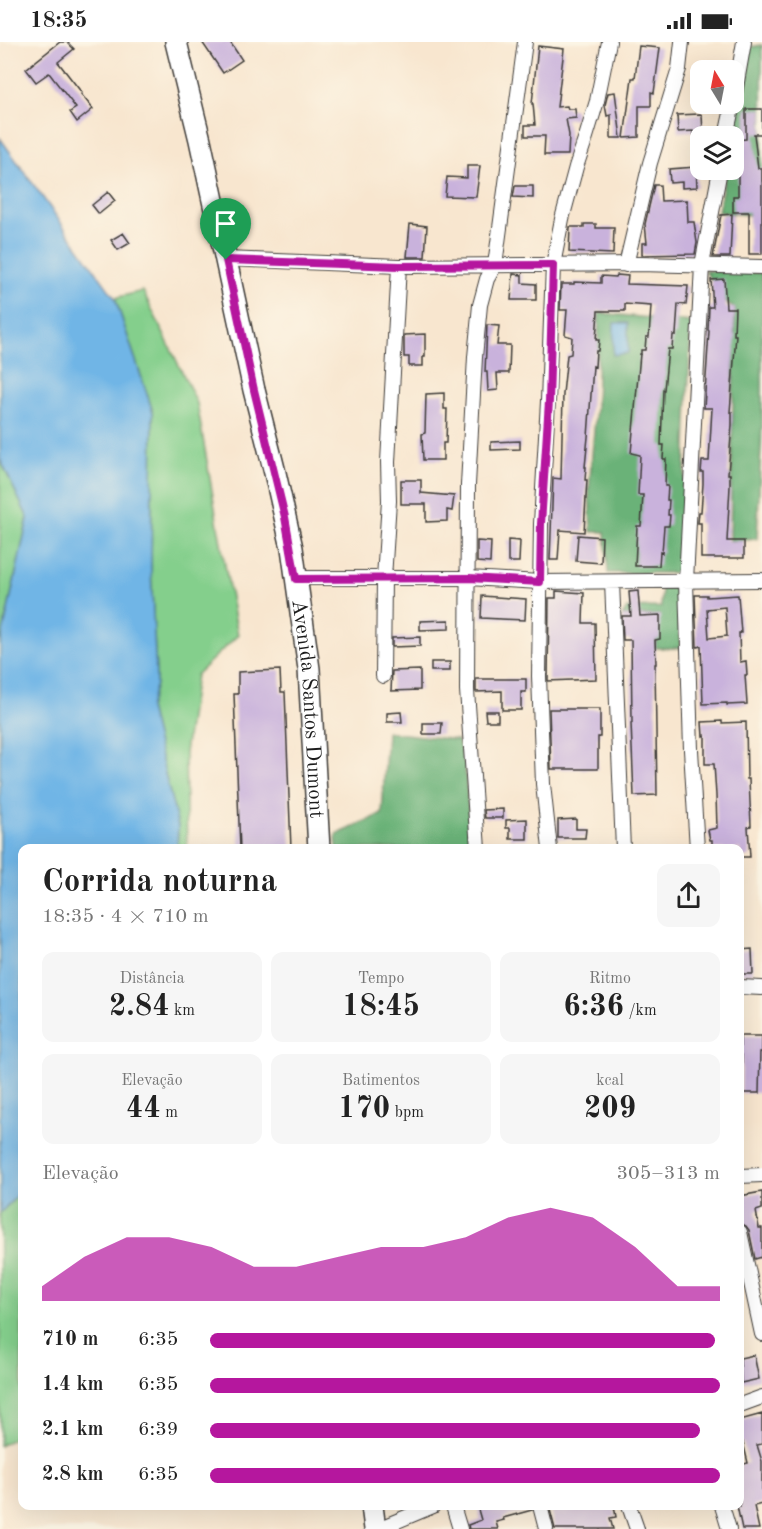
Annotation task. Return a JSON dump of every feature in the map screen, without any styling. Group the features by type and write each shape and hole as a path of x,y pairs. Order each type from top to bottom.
{"main road":[{"name":"Avenida Santos Dumont","path":"176,42 200,140 254,390 285,517 296,579 309,669 318,844"},
{"path":"373,1510 376,1529"}],"street":[{"path":"477,844 467,690 468,485 476,347 480,305 495,265 525,42"},
{"path":"549,844 543,784 539,676 541,524 549,401 553,265 576,167 597,102 609,42"},
{"path":"626,265 650,163 679,69 682,42"},
{"path":"741,60 744,42"},
{"path":"697,844 691,750 686,581 702,265 718,180"},
{"path":"226,260 399,266 702,265 762,267"},
{"path":"383,676 384,578 389,501 388,462 399,266"},
{"path":"296,579 469,578 540,582 762,580"},
{"path":"612,582 623,844"},
{"path":"744,987 762,988"},
{"path":"744,1176 762,1175"},
{"path":"744,1251 762,1334"},
{"path":"744,1404 762,1397"},
{"path":"376,1529 423,1510"},
{"path":"454,1510 460,1529"},
{"path":"541,1510 546,1529"},
{"path":"630,1510 637,1529"},
{"path":"723,1510 729,1529"}],"green space":[{"path":"762,45 762,216 718,212 724,180 744,180 744,126 734,126 736,114 744,114 744,77 750,47"},
{"path":"705,271 762,273 762,423 757,539 730,541 735,309 728,304"},
{"path":"143,291 197,403 238,635 196,675 185,753 187,844 177,844 178,826 149,708 156,684 151,569 153,412 115,298"},
{"path":"599,313 691,322 681,573 608,573 605,532 591,532 589,490 596,407"},
{"path":"0,459 28,518 0,646"},
{"path":"662,585 678,587 681,648 655,648 659,615 622,616 627,608 661,607"},
{"path":"387,732 458,740 465,767 471,844 337,844 336,835 382,814"},
{"path":"18,1195 18,1435 0,1446 0,1213"}],"water":[{"path":"0,138 115,298 153,412 151,569 156,684 149,708 178,826 177,844 18,844 18,1195 0,1213 0,646 28,518 0,459"},
{"path":"614,323 628,323 628,353 613,355"}],"building":[{"path":"60,42 67,42 74,49 58,62 93,109 77,122 70,112 76,108 49,73 36,82 26,69"},
{"path":"202,42 230,42 242,60 223,73"},
{"path":"538,46 564,49 557,107 567,106 568,109 575,109 576,118 566,119 569,135 568,155 544,155 545,136 525,136 525,125 535,125 532,104"},
{"path":"639,46 660,48 654,93 651,92 651,106 639,106 639,137 624,138 632,78 635,78"},
{"path":"615,92 621,138 611,138 611,115 607,116 605,105 608,93"},
{"path":"746,109 762,109 762,134 754,134 758,168 762,168 762,254 749,254 749,212 733,212 733,196 738,196 738,180 744,180 744,139 746,139"},
{"path":"700,114 703,126 690,126 690,131 678,132 677,115"},
{"path":"467,166 480,166 476,197 445,196 447,177 467,178"},
{"path":"690,167 690,180 697,180 697,187 682,188 682,182 670,183 669,169"},
{"path":"654,185 660,185 661,201 687,200 688,222 694,222 697,243 695,254 642,255 642,243 647,243 645,224"},
{"path":"515,186 533,186 533,198 513,197"},
{"path":"108,192 115,201 99,214 92,205"},
{"path":"732,214 730,257 713,257 721,215"},
{"path":"410,224 427,226 425,257 407,257"},
{"path":"584,224 596,224 596,228 614,228 613,254 569,252 570,227 584,227"},
{"path":"123,233 130,243 118,250 111,240"},
{"path":"513,274 522,275 522,283 536,284 536,300 511,300"},
{"path":"617,275 628,276 627,284 688,286 686,305 678,304 676,335 673,335 672,349 668,349 663,390 661,445 664,445 663,459 666,459 665,486 668,486 668,515 670,515 669,526 664,526 659,566 635,566 637,526 641,526 643,495 638,495 640,455 631,453 640,354 641,350 645,350 646,337 649,337 651,306 625,304 625,311 598,311 596,340 599,340 595,367 593,366 585,467 585,480 587,480 584,532 560,530 558,560 550,560 553,478 561,479 563,394 567,355 571,354 572,337 565,335 567,310 560,310 561,284 601,283 601,276 616,277"},
{"path":"724,279 726,308 735,308 734,335 736,335 730,412 732,412 732,425 728,474 730,474 730,486 727,541 744,541 744,558 701,558 701,523 698,523 703,484 703,472 701,472 702,461 709,461 712,408 704,408 709,307 713,307 711,280"},
{"path":"487,325 499,326 497,345 510,345 509,373 497,373 498,390 488,391 487,372 485,372"},
{"path":"425,334 423,366 409,366 409,357 404,357 404,335"},
{"path":"444,393 444,409 447,409 443,460 423,460 422,434 425,433 426,394"},
{"path":"520,441 520,449 491,450 491,442"},
{"path":"401,480 421,480 421,493 454,496 452,511 447,510 447,521 426,522 426,504 401,504"},
{"path":"578,535 602,537 601,563 576,561"},
{"path":"508,540 520,541 519,562 508,562"},
{"path":"477,541 491,542 490,563 477,562"},
{"path":"556,591 584,593 583,623 595,623 596,679 548,681 549,598 556,598"},
{"path":"638,591 640,616 660,615 660,639 655,640 657,795 634,796 631,640 623,640 622,616 631,616 629,592"},
{"path":"695,595 707,595 707,597 738,595 741,633 739,633 740,662 746,661 747,704 703,704 701,646 697,647","holes":["725,607 727,636 709,638 707,609"]},
{"path":"482,596 526,599 525,620 481,618"},
{"path":"449,620 449,629 420,630 420,621"},
{"path":"420,637 420,646 392,647 392,638"},
{"path":"431,662 450,662 450,671 431,671"},
{"path":"280,670 281,692 285,692 291,844 240,844 234,694 238,694 238,672"},
{"path":"420,670 420,690 391,691 392,671"},
{"path":"476,679 526,679 526,692 521,692 521,710 502,710 502,691 476,692"},
{"path":"549,709 600,709 598,769 551,769"},
{"path":"485,711 498,711 498,721 486,721"},
{"path":"401,712 402,722 387,722 387,713"},
{"path":"702,722 746,722 751,826 748,827 750,857 744,857 744,844 712,844 710,840 708,830 717,828 714,764 705,764 705,735 703,736"},
{"path":"423,723 442,723 441,734 423,734"},
{"path":"503,809 503,818 485,818 484,810"},
{"path":"527,819 527,839 510,839 510,828 506,828 506,820"},
{"path":"576,819 576,829 586,829 585,838 558,838 558,820"},
{"path":"752,949 753,974 744,974 744,950"},
{"path":"744,1036 762,1036 759,1093 744,1093"},
{"path":"762,1192 762,1209 756,1211 759,1228 762,1228 762,1257 755,1259 749,1230 744,1225 744,1195"},
{"path":"754,1355 759,1379 744,1382 744,1357"},
{"path":"762,1414 762,1444 757,1445 762,1461 762,1504 754,1506 759,1529 742,1529 738,1510 744,1510 744,1464 748,1463 744,1446 744,1419"},
{"path":"478,1510 532,1510 503,1518 504,1520 496,1522 498,1529 469,1529 468,1525 481,1520"},
{"path":"550,1510 615,1510 616,1517 610,1518 613,1529 555,1529"}],"route":[{"path":"226,260 399,266 553,265 540,582 469,578 296,579 285,517 226,260"}]}
